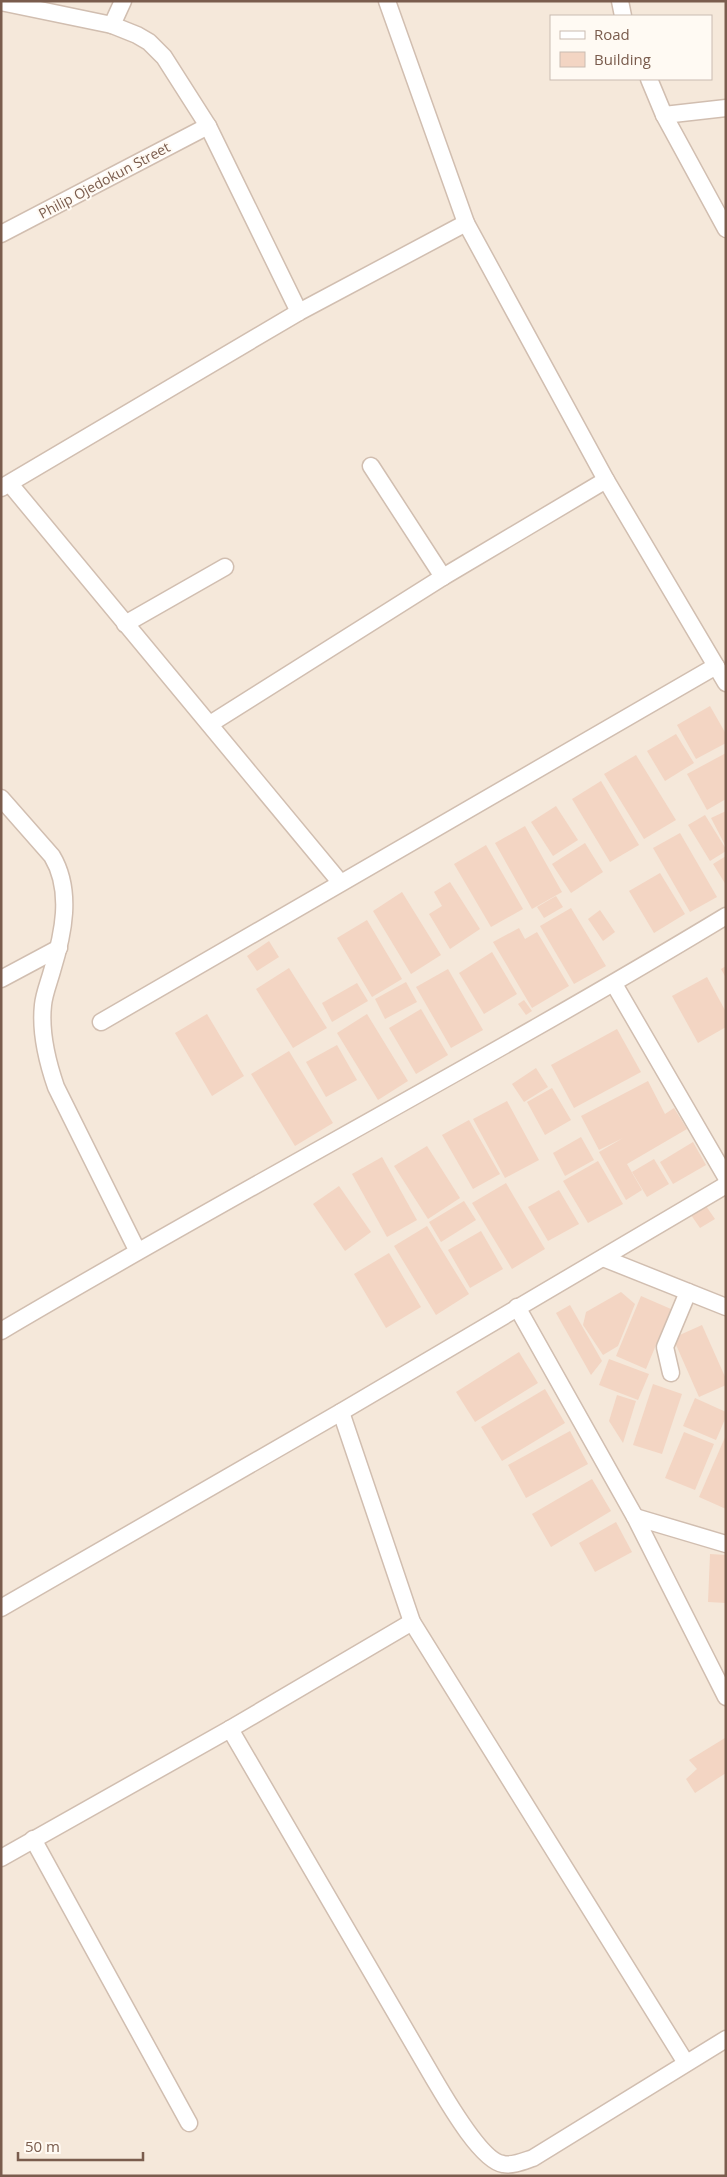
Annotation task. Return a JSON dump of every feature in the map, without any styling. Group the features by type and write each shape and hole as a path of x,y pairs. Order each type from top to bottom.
{"street":[{"path":"112,25 123,1"},
{"path":"387,1 466,223 606,480 726,683"},
{"path":"620,1 623,15"},
{"path":"1,2 112,25 149,42 164,57 208,126 299,312"},
{"path":"649,80 664,115 726,228"},
{"path":"664,115 726,108"},
{"name":"Philip Ojedokun Street","path":"1,234 208,126"},
{"path":"340,882 210,724 6,486 299,312 466,223"},
{"path":"371,466 443,577"},
{"path":"210,724 443,577 606,480"},
{"path":"125,624 225,568"},
{"path":"101,1022 716,666"},
{"path":"1,798 52,856 57,866 63,900 64,929 43,1003 43,1032 49,1067 56,1087 137,1250"},
{"path":"1,1331 137,1250 614,984 726,916"},
{"path":"1,979 59,948"},
{"path":"614,984 726,1177"},
{"path":"1,1608 341,1412 726,1185"},
{"path":"603,1258 726,1307"},
{"path":"671,1373 665,1347 688,1292"},
{"path":"518,1307 635,1517 726,1696"},
{"path":"341,1412 412,1622 686,2063"},
{"path":"635,1517 726,1544"},
{"path":"1,1858 230,1729 412,1622"},
{"path":"230,1729 434,2079 462,2124 487,2156 502,2164 519,2163 533,2158 726,2038"},
{"path":"33,1839 189,2122"}],"shaded area":[{"path":"1,1 726,1 726,2176 1,2176"}],"building":[{"path":"710,706 726,734 726,743 696,759 677,725"},
{"path":"676,734 694,763 665,781 647,751"},
{"path":"726,753 726,799 707,810 687,774"},
{"path":"636,755 676,820 644,839 604,774"},
{"path":"601,781 639,845 610,862 572,799"},
{"path":"556,806 578,840 553,856 531,822"},
{"path":"726,811 726,847 711,818"},
{"path":"705,815 726,849 726,851 710,861 688,825"},
{"path":"525,826 562,892 532,909 495,843"},
{"path":"680,833 717,897 690,912 653,848"},
{"path":"585,843 603,872 571,893 552,864"},
{"path":"486,845 523,909 491,927 454,864"},
{"path":"726,856 726,885 713,864"},
{"path":"660,873 685,914 654,933 629,891"},
{"path":"450,882 480,929 450,949 429,914 442,906 434,892"},
{"path":"402,892 441,955 411,974 373,911"},
{"path":"556,896 563,907 544,918 537,907"},
{"path":"571,908 606,966 574,984 540,926"},
{"path":"600,910 615,932 603,941 588,919"},
{"path":"367,920 402,979 372,997 337,938"},
{"path":"519,928 525,939 537,932 569,986 532,1008 493,942"},
{"path":"269,941 279,957 257,971 247,956"},
{"path":"492,952 517,994 484,1014 459,973"},
{"path":"726,966 726,978 721,969"},
{"path":"289,968 327,1028 293,1048 256,989"},
{"path":"448,969 483,1030 451,1048 416,987"},
{"path":"707,977 726,1012 726,1027 698,1043 672,996"},
{"path":"406,982 417,1002 385,1019 375,999"},
{"path":"357,983 368,1001 332,1022 322,1003"},
{"path":"524,1000 532,1011 526,1015 518,1004"},
{"path":"421,1009 448,1055 416,1074 389,1028"},
{"path":"207,1014 244,1076 212,1096 175,1033"},
{"path":"367,1014 408,1081 378,1100 337,1033"},
{"path":"617,1029 641,1072 574,1108 551,1065"},
{"path":"337,1045 357,1080 326,1097 306,1062"},
{"path":"289,1051 333,1123 295,1146 251,1074"},
{"path":"536,1068 548,1087 524,1102 512,1084"},
{"path":"648,1081 665,1114 674,1108 687,1129 627,1164 642,1190 626,1200 599,1152 623,1138 599,1150 581,1116"},
{"path":"552,1088 571,1120 545,1135 527,1102"},
{"path":"507,1101 539,1160 505,1178 473,1119"},
{"path":"469,1120 500,1174 473,1189 442,1135"},
{"path":"581,1137 594,1160 565,1176 553,1153"},
{"path":"693,1142 706,1165 673,1184 660,1162"},
{"path":"427,1146 460,1198 428,1219 394,1166"},
{"path":"382,1157 417,1220 387,1237 352,1174"},
{"path":"654,1159 669,1184 647,1197 632,1172"},
{"path":"598,1161 623,1204 588,1223 563,1181"},
{"path":"506,1183 545,1249 512,1269 472,1203"},
{"path":"339,1186 371,1232 345,1251 313,1204"},
{"path":"559,1190 579,1224 548,1241 528,1207"},
{"path":"464,1201 476,1220 441,1242 429,1222"},
{"path":"706,1206 715,1219 700,1228 691,1215"},
{"path":"427,1226 469,1294 436,1315 394,1246"},
{"path":"481,1231 503,1269 470,1288 448,1250"},
{"path":"389,1253 421,1307 386,1328 354,1274"},
{"path":"621,1292 635,1304 618,1346 603,1355 583,1325 586,1312"},
{"path":"641,1296 671,1309 646,1369 616,1356"},
{"path":"570,1305 602,1361 591,1375 556,1313"},
{"path":"702,1325 726,1379 726,1385 699,1397 673,1338"},
{"path":"519,1352 538,1383 475,1422 456,1392"},
{"path":"609,1359 649,1374 638,1400 599,1385"},
{"path":"653,1384 682,1394 662,1454 633,1445"},
{"path":"545,1389 565,1423 502,1461 481,1427"},
{"path":"617,1395 636,1401 623,1443 609,1421"},
{"path":"695,1398 726,1412 726,1417 716,1440 683,1426"},
{"path":"570,1431 588,1464 526,1498 508,1465"},
{"path":"684,1432 714,1444 695,1490 665,1478"},
{"path":"726,1435 726,1509 699,1497"},
{"path":"592,1479 611,1511 551,1547 532,1514"},
{"path":"616,1522 632,1552 595,1572 579,1543"},
{"path":"710,1554 726,1555 726,1603 708,1602"},
{"path":"725,1738 726,1773 695,1793 686,1779 697,1769 689,1760"}]}
